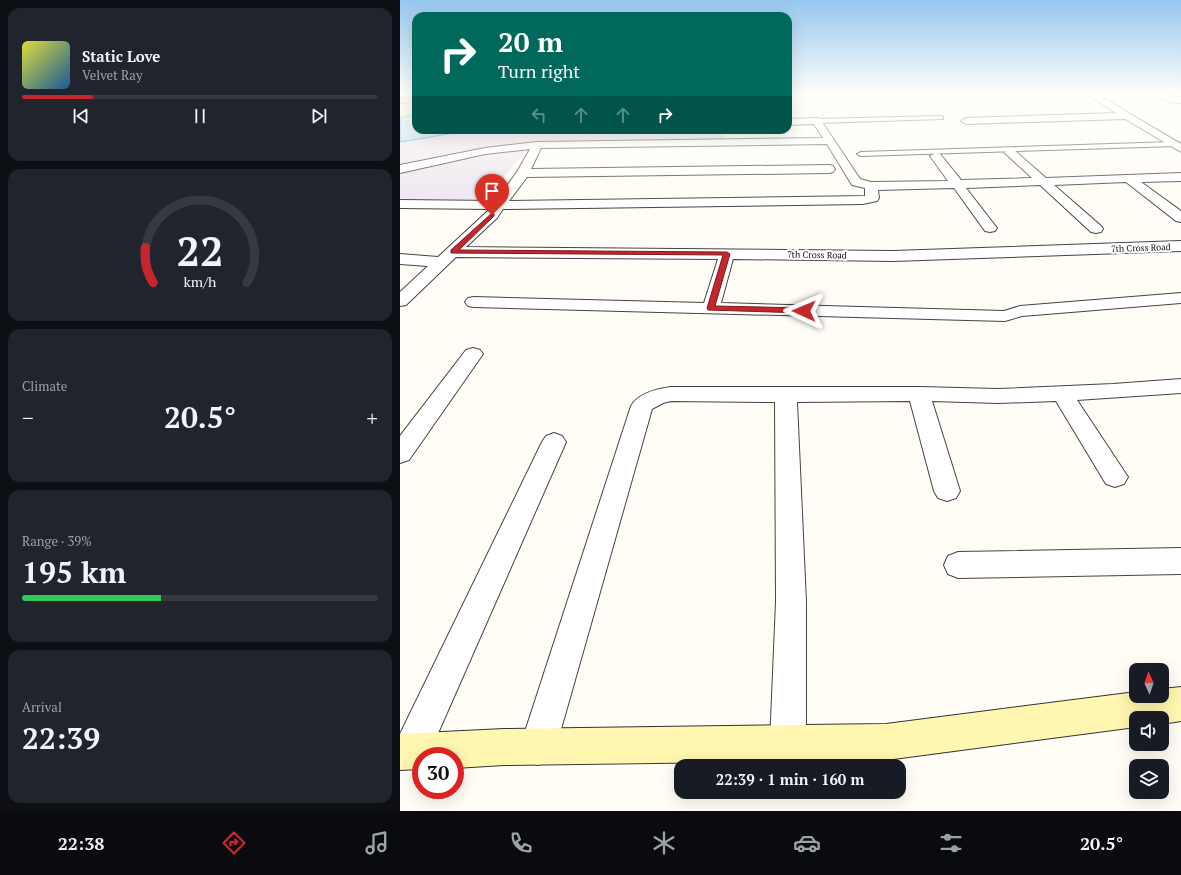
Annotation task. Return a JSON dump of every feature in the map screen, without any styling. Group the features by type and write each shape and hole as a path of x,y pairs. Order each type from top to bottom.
{"street":[{"path":"823,131 856,182 870,186 1181,177"},
{"path":"1151,131 1177,146"},
{"path":"620,134 621,144"},
{"path":"400,169 494,149 537,145 830,141"},
{"path":"400,301 492,215 523,173 537,145"},
{"path":"1010,152 1096,230"},
{"path":"936,156 990,228"},
{"path":"523,173 829,169"},
{"path":"1128,178 1181,218"},
{"path":"400,204 500,205 862,200 872,198 870,186"},
{"name":"7th Cross Road","path":"453,252 727,254 1181,246"},
{"path":"710,308 727,254"},
{"path":"400,259 441,262"},
{"path":"474,302 1005,316 1020,311 1181,298"},
{"path":"400,454 473,354"},
{"path":"538,747 642,406 655,398 671,394 919,394 998,396 1181,386"},
{"path":"1062,393 1114,477"},
{"path":"919,394 947,491"},
{"path":"786,395 791,602 788,743"},
{"path":"554,442 405,751 538,747 886,742 1181,704"},
{"path":"958,564 1181,561"}],"lane":[{"path":"861,154 1177,146"}],"shaded area":[{"path":"448,134 722,134 726,140 532,143 482,204 400,201 400,142"}],"water":[{"path":"400,131 412,131 412,134 448,134 400,142"}],"route":[{"path":"492,215 453,252 727,254 710,308 804,311"}]}
